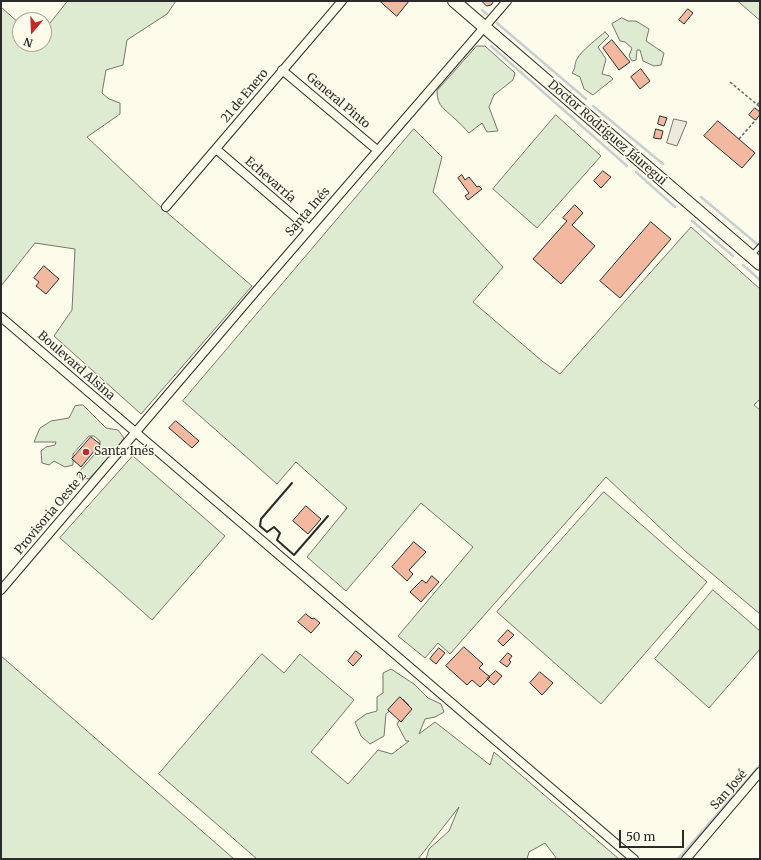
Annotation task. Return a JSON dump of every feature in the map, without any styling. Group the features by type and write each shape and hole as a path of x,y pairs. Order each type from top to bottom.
{"main road":[{"name":"Doctor Rodríguez Jáuregui","path":"454,1 756,260"}],"street":[{"name":"21 de Enero","path":"166,206 342,1"},
{"name":"Santa Inés","path":"135,432 507,1"},
{"name":"General Pinto","path":"282,70 377,150"},
{"name":"Echevarría","path":"216,149 309,229"},
{"name":"Boulevard Alsina","path":"1,317 634,859"},
{"name":"Provisoria Oeste 2","path":"1,590 135,432"},
{"name":"San José","path":"686,859 760,772"}],"lane":[{"path":"756,260 760,246"}],"path":[{"path":"730,82 760,108"},
{"path":"757,105 760,101"},
{"path":"739,139 760,115"}],"green space":[{"path":"68,1 176,1 167,14 127,40 123,65 106,70 102,93 109,99 120,103 120,114 87,137 164,210 252,286 141,414 54,336 72,310 75,249 35,243 1,286 1,7 12,17 12,52 52,52 52,21"},
{"path":"738,1 760,1 760,20"},
{"path":"622,18 628,21 636,21 649,29 646,41 664,53 661,65 654,66 643,61 640,50 637,50 636,60 632,61 629,56 632,48 625,42 620,41 612,24"},
{"path":"605,32 609,36 598,47 606,59 602,74 610,76 613,79 593,95 584,89 580,77 572,73 576,61 582,52"},
{"path":"477,46 485,46 515,73 513,80 494,95 489,107 498,131 487,132 482,123 469,133 442,107 438,101 437,91"},
{"path":"556,115 601,156 537,228 493,189"},
{"path":"414,129 442,157 433,192 503,267 473,302 542,361 560,374 691,227 760,289 760,399 754,405 760,410 760,614 685,551 606,477 450,654 438,643 425,658 398,636 473,547 421,503 346,591 307,557 347,508 296,462 277,484 183,401"},
{"path":"83,405 106,428 118,430 124,438 89,479 80,478 80,471 100,448 100,441 94,436 89,436 73,454 73,465 65,467 54,461 49,465 42,463 41,451 46,447 55,445 56,442 34,442 40,428 51,421 69,418 75,406"},
{"path":"133,456 225,536 152,620 60,538"},
{"path":"604,492 707,582 601,704 497,612"},
{"path":"713,590 760,631 760,649 709,708 655,659"},
{"path":"262,654 284,673 300,654 354,700 311,752 348,784 378,750 392,754 409,741 406,741 397,724 409,705 403,699 386,714 384,736 370,744 361,736 355,722 366,714 377,711 377,697 383,693 383,673 391,669 414,684 428,698 441,704 444,712 435,717 425,719 419,734 435,722 490,765 494,752 619,859 557,859 545,843 529,852 527,859 426,859 429,849 449,831 459,807 418,859 257,859 159,774"},
{"path":"1,656 234,859 1,859"}],"shaded area":[{"path":"674,119 687,122 677,146 667,143"}],"building":[{"path":"380,1 409,1 397,16"},
{"path":"482,1 494,1 491,5 487,6"},
{"path":"688,9 693,13 684,24 679,20"},
{"path":"612,40 630,62 619,70 603,48"},
{"path":"641,69 650,81 640,89 631,77"},
{"path":"755,108 760,112 760,115 755,120 749,115"},
{"path":"660,116 667,118 664,126 658,124"},
{"path":"718,121 755,153 742,168 704,136"},
{"path":"656,129 663,131 661,139 654,138"},
{"path":"603,171 611,177 601,188 594,181"},
{"path":"462,175 465,180 469,177 477,187 479,186 482,189 468,200 465,196 469,193 458,178"},
{"path":"575,205 583,213 572,225 595,246 561,284 533,259 567,221 563,218"},
{"path":"651,222 671,239 620,298 600,281"},
{"path":"44,266 59,279 46,294 36,286 39,282 34,278"},
{"path":"176,421 199,441 192,448 169,428"},
{"name":"Santa Inés","path":"91,437 100,444 81,467 72,459"},
{"path":"306,506 321,519 308,534 293,521"},
{"path":"414,542 426,552 409,570 413,574 407,581 392,567"},
{"path":"432,576 439,582 421,602 410,592 422,580 426,583"},
{"path":"306,614 320,623 311,633 298,622"},
{"path":"508,630 514,635 503,646 498,641"},
{"path":"464,647 483,664 479,668 490,677 480,687 472,680 467,685 446,666"},
{"path":"439,648 445,653 436,664 430,659"},
{"path":"356,651 362,656 353,666 348,661"},
{"path":"508,653 512,656 509,660 511,662 507,667 500,662"},
{"path":"496,671 502,676 494,685 487,679"},
{"path":"540,672 553,683 542,695 530,683"},
{"path":"400,697 412,709 401,722 388,710"}],"waterway":[{"path":"482,10 487,14"},
{"path":"497,23 586,99"},
{"path":"491,46 627,166"},
{"path":"593,106 663,164"},
{"path":"636,172 675,207"},
{"path":"701,197 757,244"},
{"path":"692,221 733,256"},
{"path":"743,265 760,280"},
{"path":"678,859 760,765"}],"wall":[{"path":"292,483 261,519 260,526 267,532 274,527 280,533 277,540 294,555 328,516"}],"place":[{"name":"Santa Inés","path":"86,452"}]}
